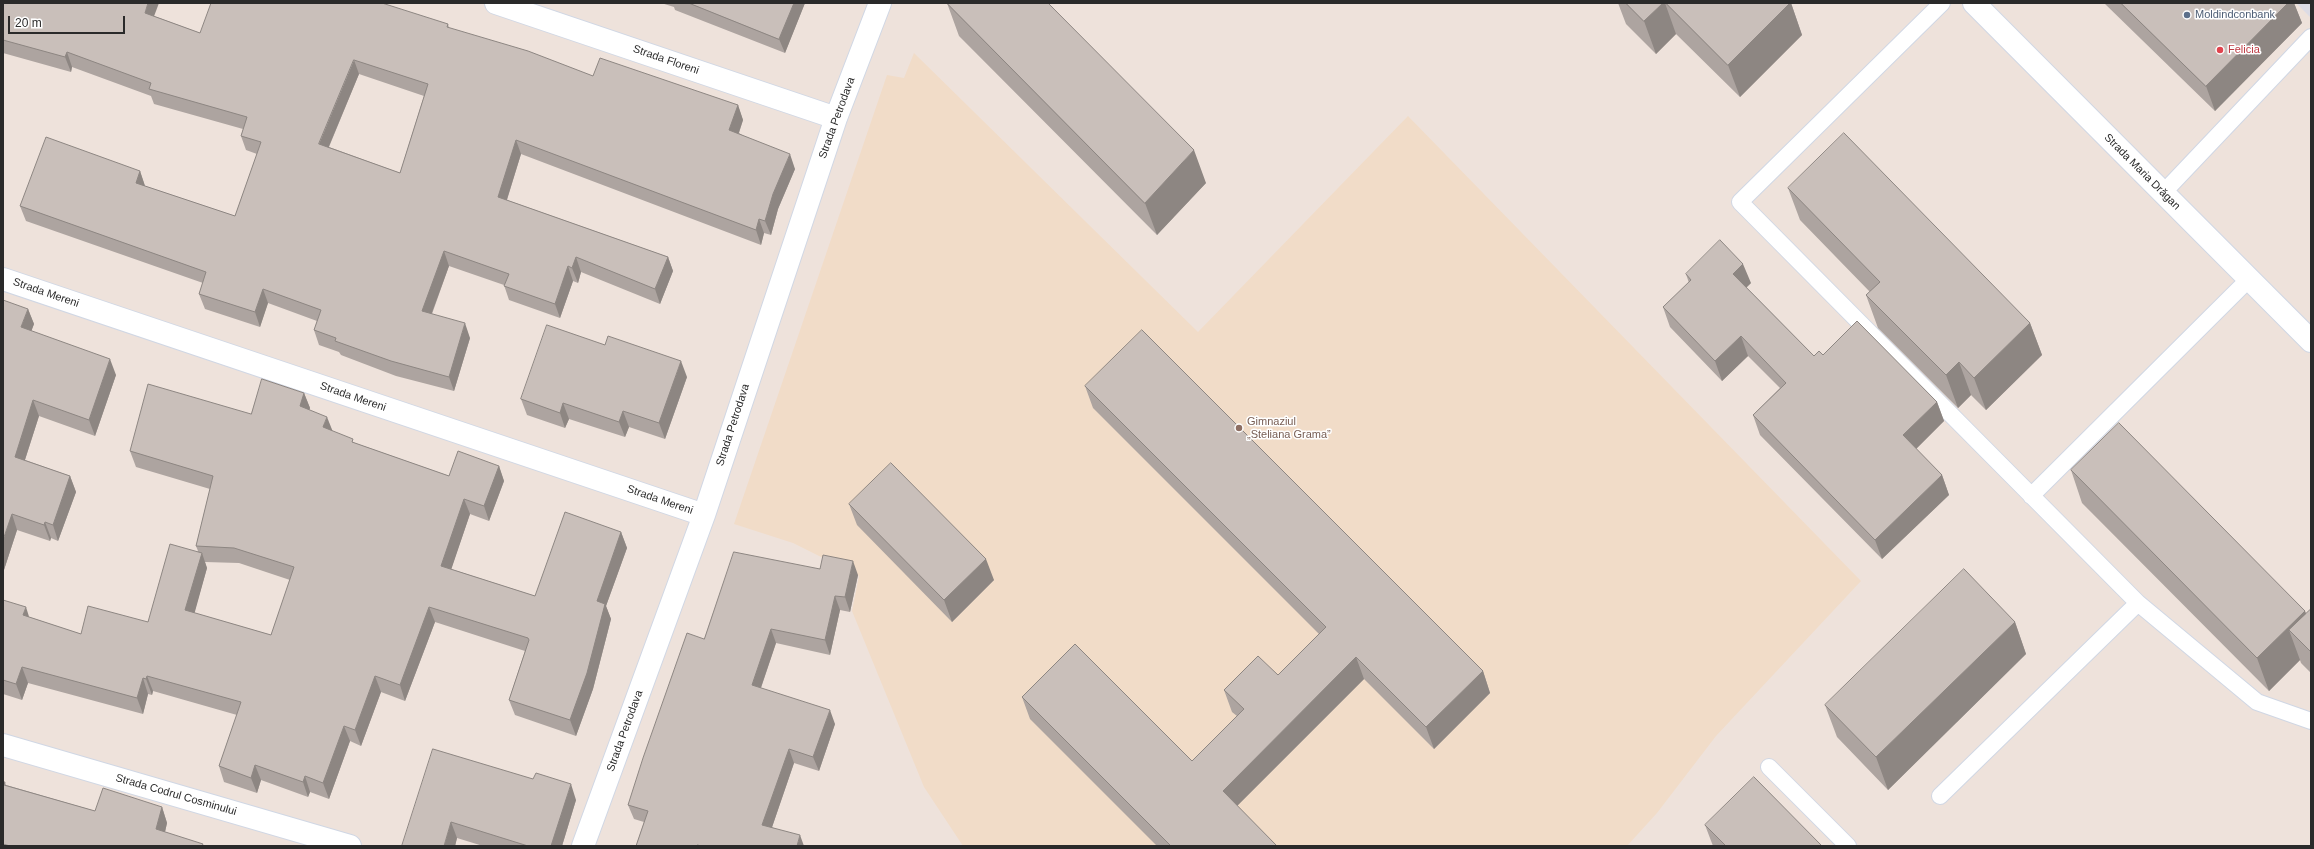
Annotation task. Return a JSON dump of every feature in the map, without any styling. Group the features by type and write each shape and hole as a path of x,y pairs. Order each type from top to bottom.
{"street":[{"name":"Strada Floreni","path":"496,3 836,118"},
{"name":"Strada Petrodava","path":"583,846 704,515 836,118 880,3"},
{"name":"Strada Maria Drăgan","path":"1974,3 2311,341"},
{"name":"Strada Mereni","path":"3,279 704,515"},
{"name":"Strada Codrul Cosminului","path":"3,745 350,846"}],"lane":[{"path":"1942,3 1740,202 2138,603 2257,702 2311,721"},
{"path":"2163,193 2311,36"},
{"path":"2031,496 2249,279"},
{"path":"1940,796 2138,603"},
{"path":"1769,767 1848,846"}],"shaded area":[{"path":"2296,3 2311,3 2311,18"},
{"name":"Gimnaziul „Steliana Grama”","path":"914,53 1198,332 1408,116 1861,581 1716,736 1657,813 1627,846 963,846 924,787 852,611 859,576 793,543 734,524 887,75 904,78"}],"building":[{"path":"3,3 148,3 145,13 200,33 211,3 382,3 448,24 447,27 528,51 593,76 600,58 738,105 729,130 790,154 773,194 765,221 759,219 756,230 516,140 498,197 668,257 655,289 576,257 572,268 568,266 555,304 504,286 509,274 444,251 422,311 465,323 449,377 391,361 335,341 336,338 314,330 321,310 263,289 255,312 199,294 206,272 20,206 46,137 140,171 136,183 235,216 261,142 241,136 247,117 149,89 151,83 67,52 65,57 3,40","holes":["354,60 428,84 400,173 319,144"]},
{"path":"689,3 794,3 779,39"},
{"path":"947,3 1048,3 1194,150 1145,203"},
{"path":"1626,3 1663,3 1644,21"},
{"path":"1666,3 1790,3 1728,65"},
{"path":"2121,3 2288,3 2206,86"},
{"path":"1844,133 2030,323 1974,378 1959,362 1946,375 1866,295 1880,282 1788,188"},
{"path":"1720,240 1743,264 1733,274 1814,356 1819,351 1823,355 1857,321 1937,402 1903,435 1942,475 1875,540 1753,415 1786,383 1741,336 1715,361 1663,307 1691,280 1686,274"},
{"path":"3,300 28,309 21,327 110,359 89,420 33,400 15,457 70,476 53,525 45,522 44,525 12,514 3,540"},
{"path":"547,325 605,345 608,336 681,361 659,423 623,411 619,422 563,403 560,413 521,399"},
{"path":"1142,330 1483,671 1426,727 1356,657 1223,791 1277,846 1171,846 1022,697 1075,644 1192,761 1244,709 1224,690 1258,656 1278,675 1326,627 1085,386"},
{"path":"262,379 304,393 300,406 327,417 323,427 353,439 352,442 449,476 458,451 499,466 484,506 464,499 441,566 535,596 565,512 621,532 597,601 605,604 587,673 570,720 509,700 529,640 528,638 429,607 400,685 375,676 355,730 344,726 323,783 305,776 303,782 255,765 251,778 219,766 241,702 147,676 146,679 143,678 137,698 22,667 16,684 3,680 3,600 26,607 23,615 81,634 88,606 148,622 170,544 202,553 185,610 271,635 294,567 234,548 196,546 213,476 130,451 148,384 251,414"},
{"path":"2119,423 2305,611 2257,658 2071,470"},
{"path":"891,463 986,559 944,600 849,504"},
{"path":"734,552 820,569 823,555 853,561 845,597 835,596 825,640 771,629 752,685 830,710 813,757 789,749 762,825 800,835 797,846 636,846 648,811 628,805 643,758 687,633 704,639"},
{"path":"1964,569 2015,622 1876,757 1825,705"},
{"path":"2311,609 2311,652 2289,630"},
{"path":"433,749 533,779 536,773 571,784 551,846 528,846 451,822 444,846 402,846"},
{"path":"1754,777 1822,846 1726,846 1705,825"},
{"path":"3,782 5,782 4,785 95,811 103,788 162,807 156,829 203,844 202,846 10,846 3,844"}],"place":[{"name":"Moldindconbank","path":"2187,15"},
{"name":"Felicia","path":"2220,50"},
{"name":"Gimnaziul „Steliana Grama”","path":"1239,428"}]}
